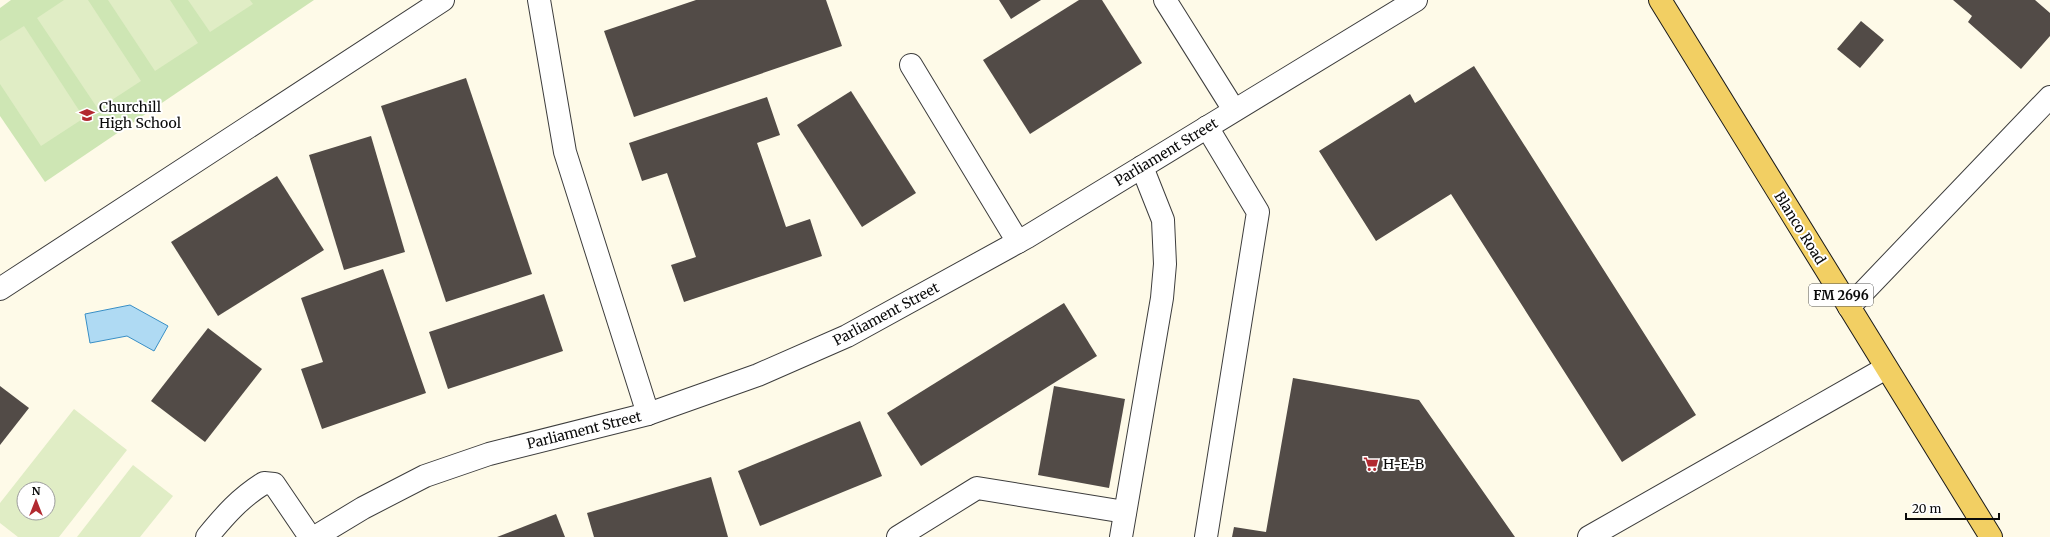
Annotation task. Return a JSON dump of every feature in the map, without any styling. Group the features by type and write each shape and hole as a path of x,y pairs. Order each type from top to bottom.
{"main road":[{"name":"Blanco Road","path":"1660,0 1991,537"}],"street":[{"path":"0,289 443,0"},
{"path":"539,0 565,152 648,414"},
{"path":"1165,0 1234,110"},
{"name":"Parliament Street","path":"315,537 363,508 425,476 489,454 648,414 758,375 847,336 1018,242 1416,0"},
{"path":"911,66 1018,242"},
{"path":"1849,307 2050,97"},
{"path":"1206,537 1258,212 1207,127"},
{"path":"1121,537 1162,298 1166,264 1163,220 1142,167"},
{"path":"1589,537 1886,368"},
{"path":"207,537 229,509 247,494 264,483 274,484 310,537"},
{"path":"898,537 977,488 1125,512"}],"green space":[{"name":"Churchill High School","path":"11,0 314,0 45,182 0,116 0,8"},
{"path":"64,0 88,0 141,81 98,109 37,18"},
{"path":"108,0 170,0 198,43 155,71"},
{"path":"188,0 250,0 253,4 210,32"},
{"path":"24,26 84,118 41,146 0,84 0,41"},
{"path":"74,409 127,450 59,537 18,537 0,523 0,503 16,483 16,521 56,521 56,481 17,481"},
{"path":"133,465 173,496 140,537 77,537"}],"water":[{"path":"130,305 168,326 154,351 127,336 90,343 85,314"}],"building":[{"path":"696,0 826,0 842,46 634,117 604,31"},
{"path":"999,0 1041,0 1011,19"},
{"path":"1079,0 1102,0 1142,63 1030,134 983,60"},
{"path":"1953,0 2035,0 2050,13 2050,36 2021,69 1968,22 1972,16"},
{"path":"1861,21 1884,40 1860,68 1837,49"},
{"path":"1474,66 1696,415 1622,462 1451,194 1376,241 1319,151 1410,94 1415,103"},
{"path":"466,78 532,274 446,302 381,106"},
{"path":"851,91 916,193 862,227 797,125"},
{"path":"767,97 780,135 757,143 786,227 810,219 822,256 684,302 671,265 696,257 667,173 642,181 629,143"},
{"path":"371,136 405,252 344,270 309,155"},
{"path":"277,176 324,250 218,316 171,242"},
{"path":"383,269 426,393 322,429 301,369 323,362 301,298"},
{"path":"544,294 563,351 448,389 429,332"},
{"path":"1064,303 1097,356 921,466 887,413"},
{"path":"208,328 262,369 205,442 151,401"},
{"name":"H-E-B","path":"1293,378 1419,400 1515,537 1232,537 1234,527 1266,532"},
{"path":"0,386 29,408 0,445"},
{"path":"1054,386 1125,399 1109,488 1038,475"},
{"path":"860,421 882,476 760,526 738,471"},
{"path":"711,477 728,537 594,537 587,513"},
{"path":"556,514 565,537 497,537"}],"place":[{"name":"Churchill High School","path":"87,115"},
{"name":"H-E-B","path":"1371,464"}]}
